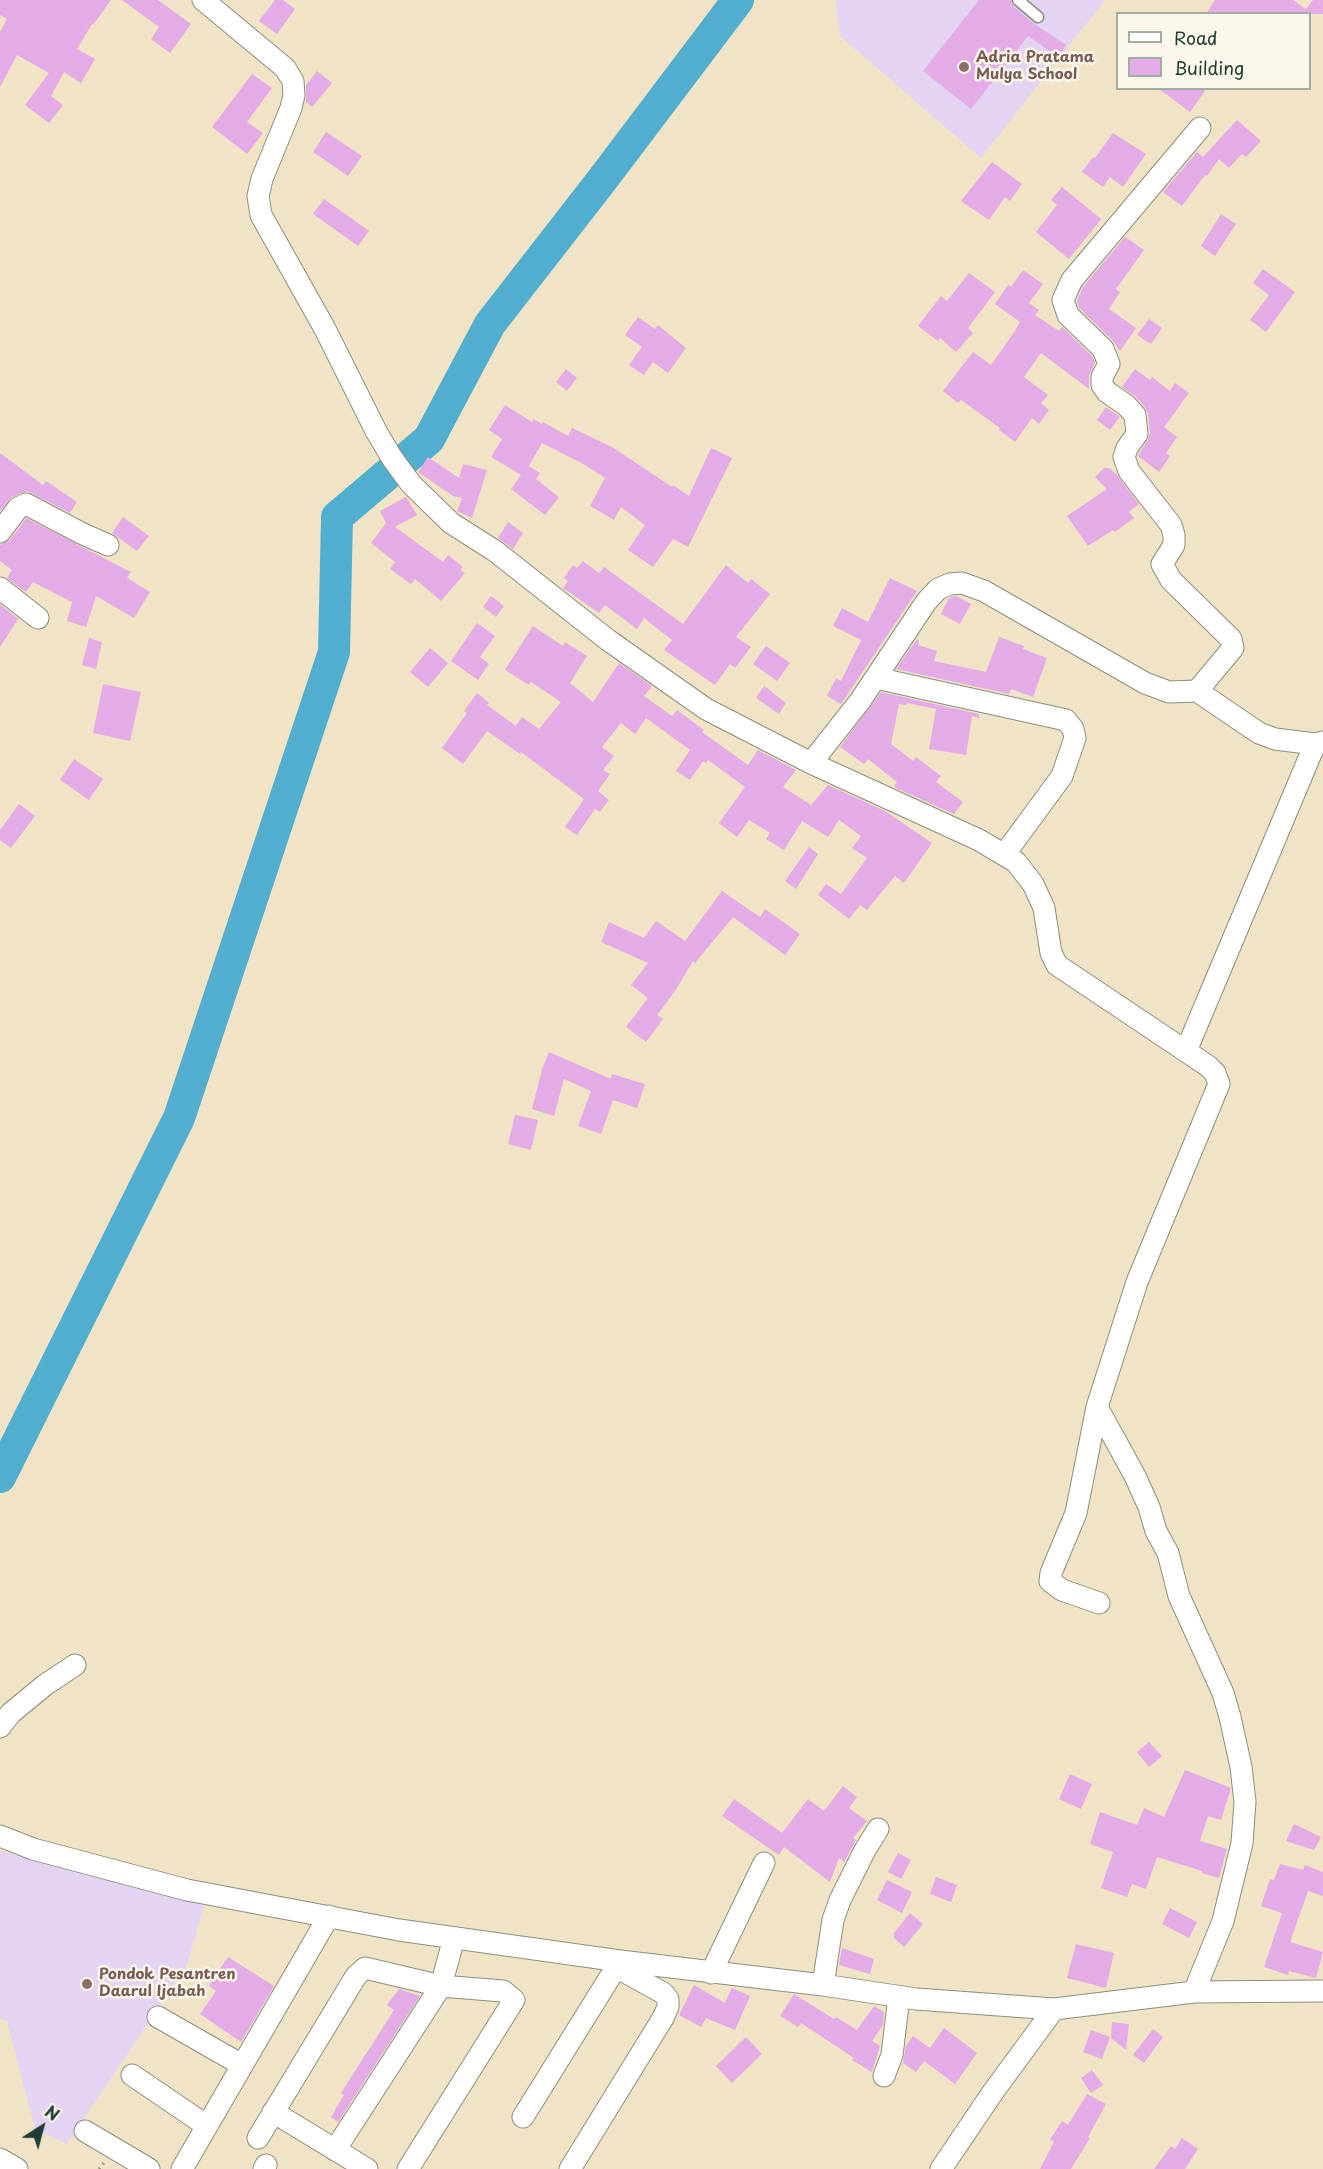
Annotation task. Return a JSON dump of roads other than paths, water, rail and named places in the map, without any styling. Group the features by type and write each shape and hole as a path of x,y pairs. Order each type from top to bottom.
{"street":[{"path":"203,0 285,68 293,81 294,95 291,108 262,179 258,196 261,215 326,329 376,431 411,484 451,523 495,551 608,640 706,709 812,763 979,840 1016,862 1033,884 1044,908 1051,953 1057,965 1186,1050 1215,1073 1219,1084 1137,1282 1097,1407 1076,1513 1051,1572 1050,1581 1062,1590 1100,1603"},
{"path":"1197,691 1233,648 1231,639 1171,580 1162,564 1174,545 1171,525 1130,471 1124,457 1137,434 1135,415 1126,405 1107,392 1102,385 1102,377 1109,364 1103,350 1068,315 1063,300 1072,280 1200,128"},
{"path":"0,532 18,508 26,504 108,545"},
{"path":"812,763 876,678 926,602 938,589 950,584 962,583 984,591 1145,683 1169,692 1197,691 1259,733 1275,739 1319,743 1186,1050"},
{"path":"0,588 38,618"},
{"path":"876,678 1066,720 1073,729 1075,738 1062,776 1004,855"},
{"path":"1097,1407 1135,1476 1149,1507 1156,1531 1168,1553 1179,1596 1223,1693 1241,1767 1245,1802 1242,1843 1223,1921 1194,1992"},
{"path":"0,1727 10,1713 75,1665"},
{"path":"823,1985 833,1920 840,1900 878,1829"},
{"path":"0,1836 33,1849 187,1890 454,1938 618,1964 823,1985 899,1996 1054,2009 1194,1992 1323,1991"},
{"path":"711,1973 764,1863"},
{"path":"182,2169 329,1916"},
{"path":"335,2150 441,1986 454,1938"},
{"path":"523,2117 618,1964"},
{"path":"570,2169 668,2007 668,1999 663,1993 618,1964"},
{"path":"258,2138 356,1976 365,1968 441,1986 503,1991 514,2001 408,2169"},
{"path":"884,2076 892,2055 899,1996"},
{"path":"941,2169 993,2092 1054,2009"},
{"path":"158,2017 242,2065"},
{"path":"132,2075 207,2126"},
{"path":"273,2112 360,2167"},
{"path":"85,2131 148,2169"},
{"path":"0,2159 17,2169"}],"lane":[{"path":"1018,0 1038,17"}],"waterway":[{"path":"0,1477 179,1118 334,652 337,517 429,439 490,324 738,0"}],"place":[{"name":"Adria Pratama Mulya School","path":"964,67"},
{"name":"Pondok Pesantren Daarul Ijabah","path":"87,1984"}]}
